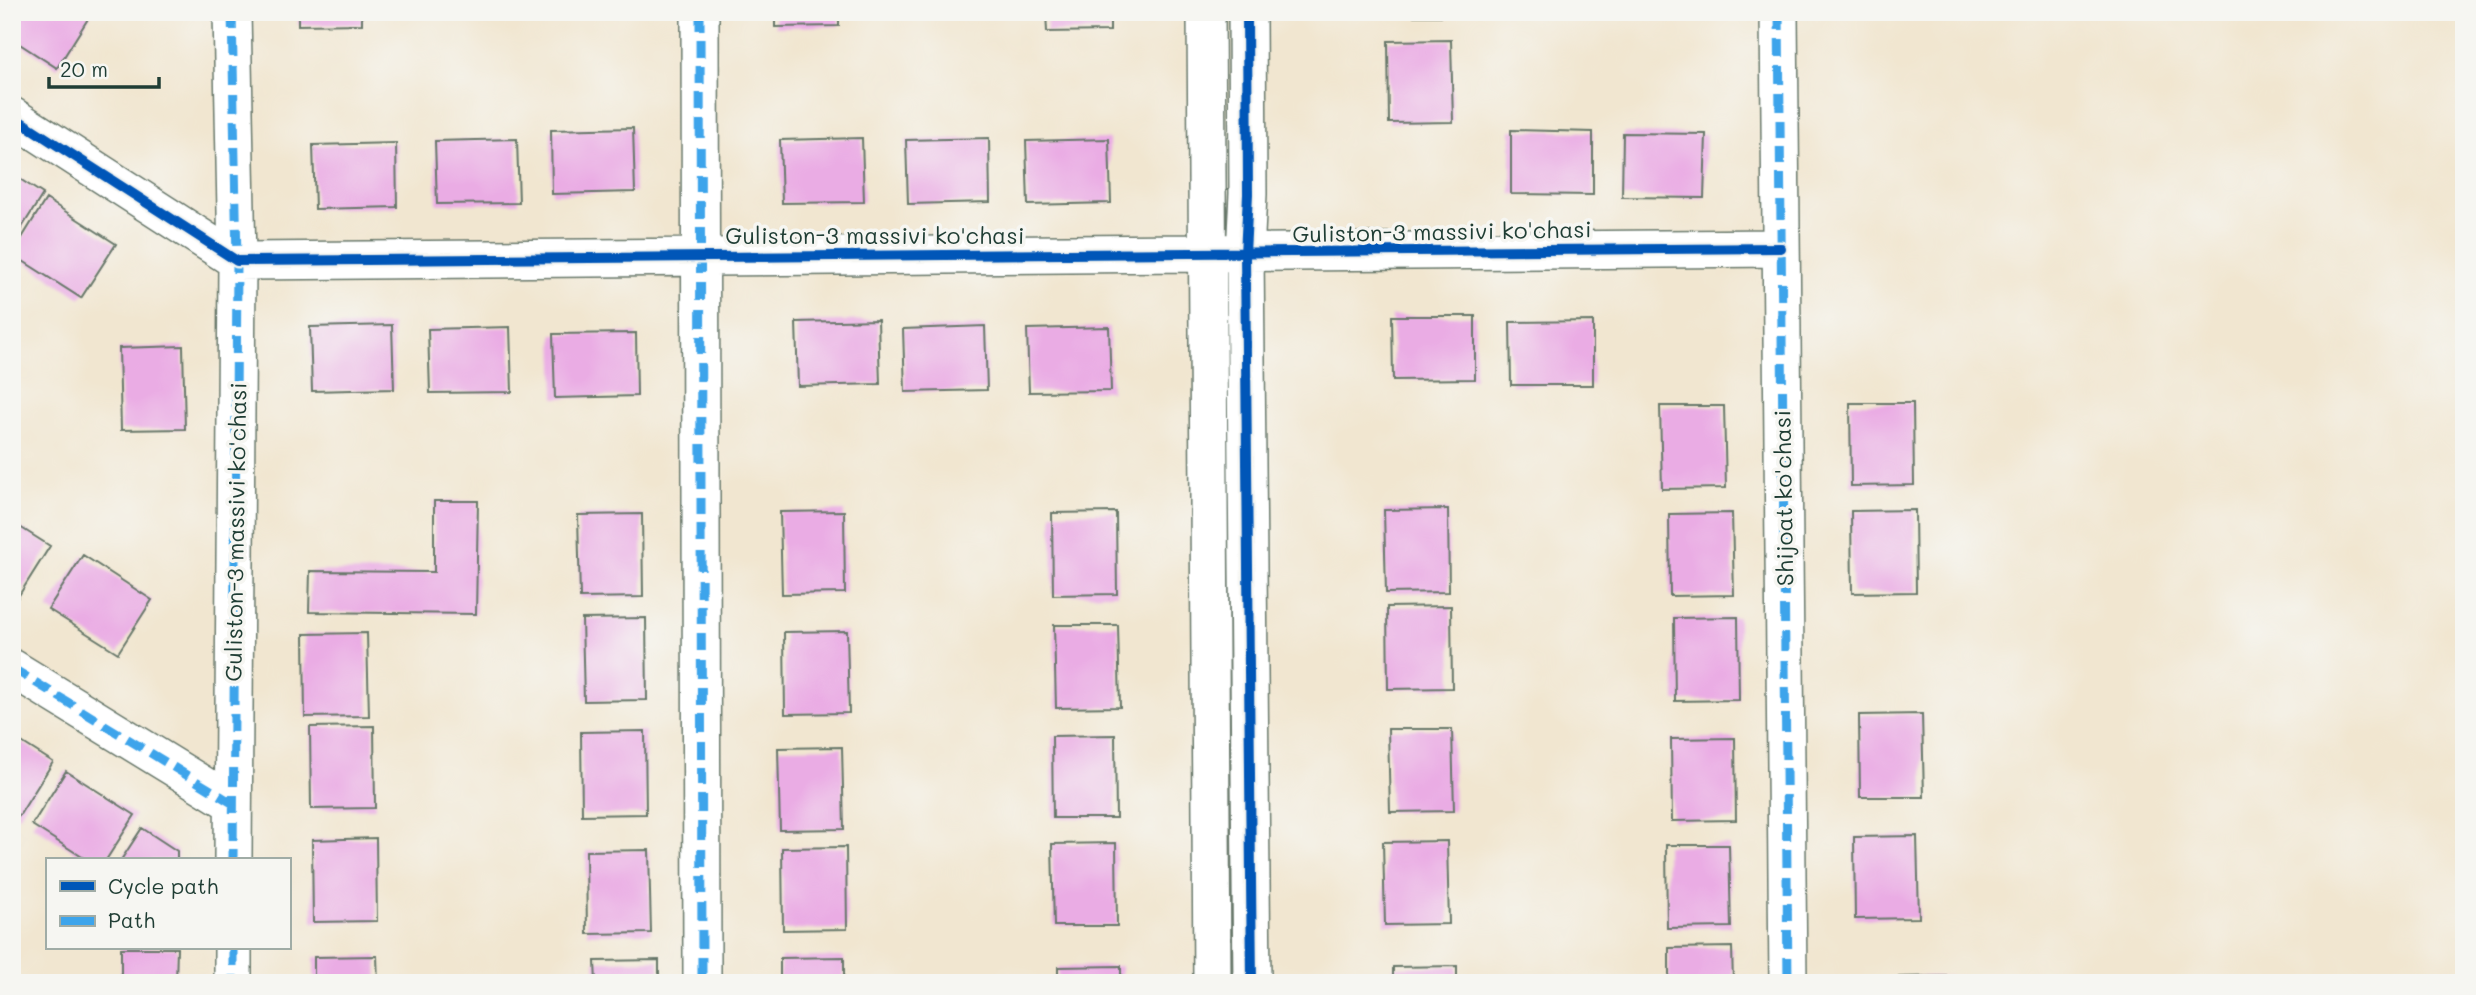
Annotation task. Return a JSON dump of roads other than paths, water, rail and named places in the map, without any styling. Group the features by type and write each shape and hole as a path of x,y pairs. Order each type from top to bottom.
{"street":[{"name":"Guliston-3 massivi ko'chasi","path":"232,12 237,261 233,858"},
{"name":"Guliston-3 massivi ko'chasi","path":"700,12 702,983"},
{"path":"1206,12 1212,983"},
{"path":"1247,12 1248,194 1245,254 1252,983"},
{"name":"Shijoat ko'chasi","path":"1779,12 1788,983"},
{"path":"12,116 237,261"},
{"name":"Guliston-3 massivi ko'chasi","path":"237,261 1781,248"},
{"path":"12,668 232,803"},
{"path":"233,950 233,983"}]}
